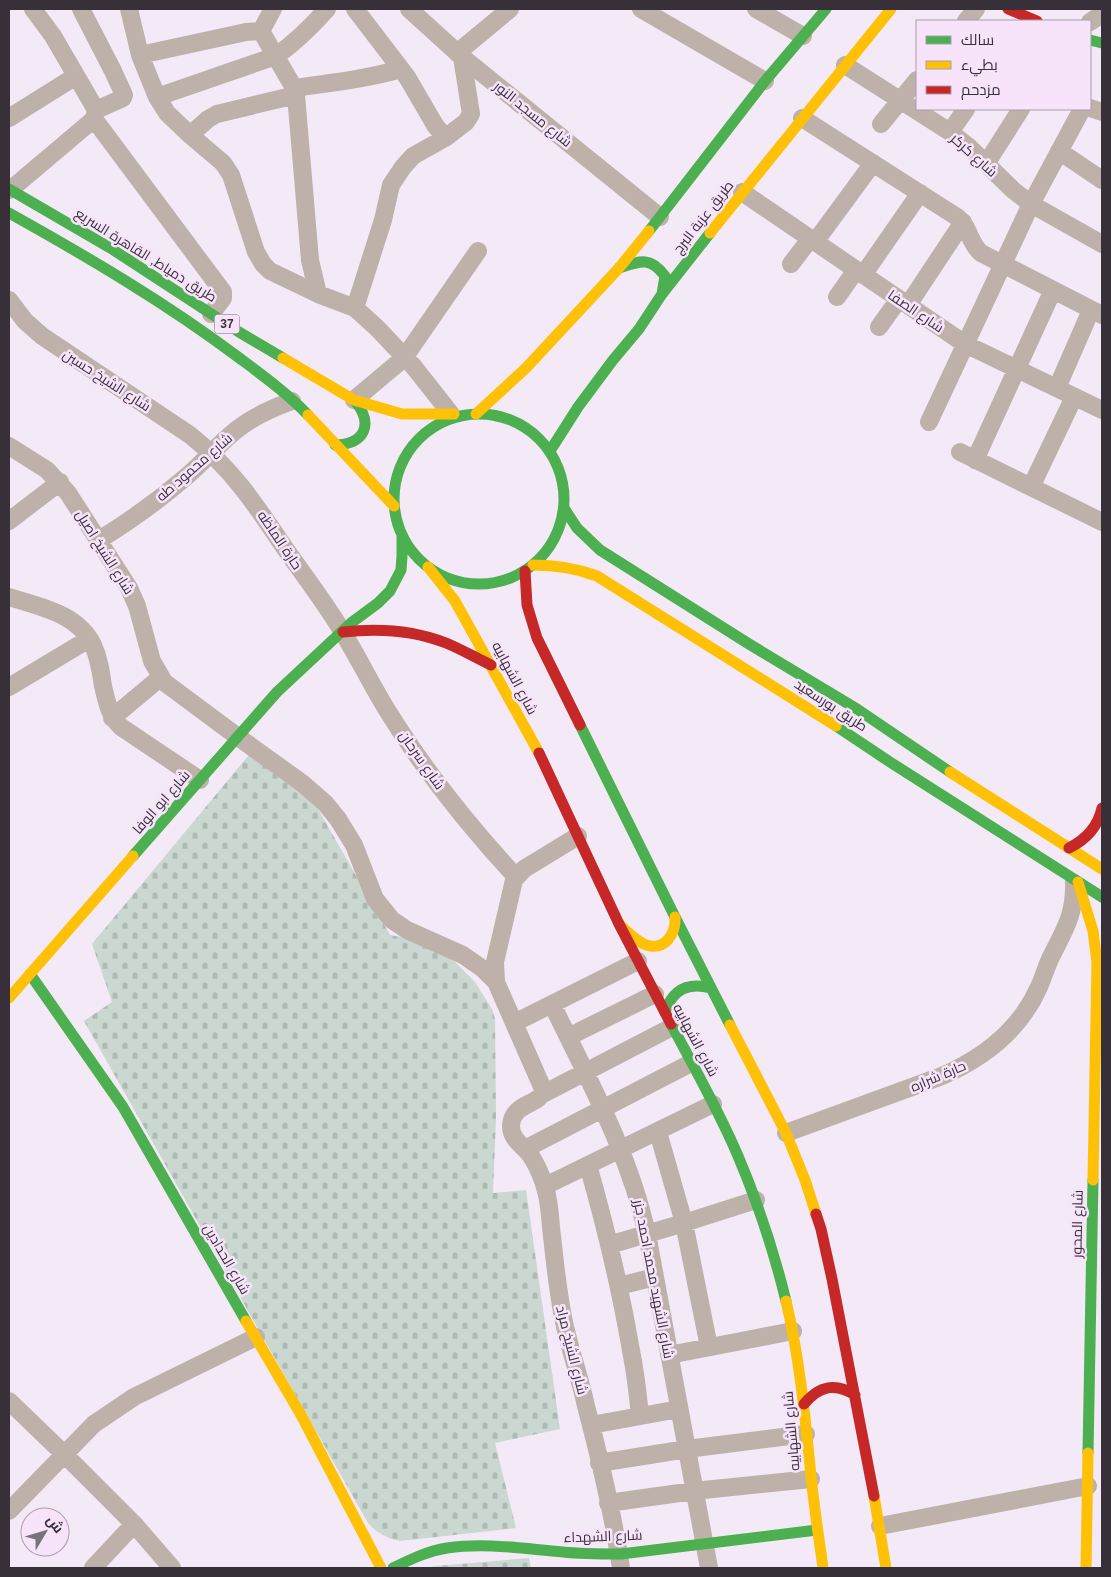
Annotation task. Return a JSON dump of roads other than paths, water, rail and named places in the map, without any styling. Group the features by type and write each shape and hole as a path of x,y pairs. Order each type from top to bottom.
{"main road":[{"path":"476,414 526,368 619,268 765,81 826,9"},
{"name":"طريق عزبة البرج","path":"550,452 578,407 613,360 639,330 662,294 742,192 891,9"},
{"path":"1008,9 1031,20"},
{"name":"طريق دمياط, القاهرة السريع","path":"10,190 112,250 296,367 354,400 402,414 456,415"},
{"name":"37","path":"9,213 142,292 226,349 308,414 335,445 374,482 394,506"},
{"path":"619,268 644,260 654,263 665,276 662,294"},
{"path":"335,445 344,446 353,443 365,431 365,414 361,406 354,400"},
{"path":"476,414 500,416 512,420 533,433 550,452 557,464 562,478 564,508 562,521 551,545 529,568 502,581 476,584 451,579 428,567 418,558 402,536 394,506 394,491 402,462 410,448 420,437 456,415 476,414"},
{"name":"طريق بورسعيد","path":"564,508 577,528 600,550 749,644 857,709 951,773 1102,869"},
{"name":"شارع ابو الوفا","path":"9,998 298,671 354,621 377,604 394,585 400,574 402,536"},
{"name":"شارع الشهابيه","path":"428,567 455,601 541,757 619,924 713,1104 738,1156 756,1200 779,1274 793,1331 804,1404 822,1568"},
{"name":"طريق بورسعيد","path":"529,568 566,567 585,570 597,576 846,732 1102,897"},
{"path":"529,568 525,588 527,605 537,638 675,917 786,1133 805,1180 820,1229 832,1279 880,1526 886,1568"},
{"path":"343,632 388,630 418,634 447,644 491,665"},
{"path":"846,732 852,731 860,721 857,709"},
{"path":"893,764 889,753 891,748 894,744 905,740"},
{"path":"1069,848 1081,842 1090,834 1097,823 1102,808"},
{"name":"شارع المحور","path":"1076,881 1092,921 1097,952 1097,1281 1086,1568"},
{"path":"619,924 639,941 647,945 656,946 668,941 673,934 676,926 675,917"},
{"name":"شارع الحدادين","path":"30,974 123,1107 301,1415 382,1568"},
{"path":"668,1020 670,999 680,990 698,985 711,988"},
{"path":"804,1404 816,1392 827,1387 844,1388 855,1395"},
{"name":"شارع الشهداء","path":"394,1568 424,1553 459,1547 504,1547 573,1553 620,1561 704,1543 817,1530"}],"street":[{"path":"33,9 53,36 95,114 223,292 223,298 211,314"},
{"path":"10,190 95,114 123,98 124,95 113,71 81,9"},
{"path":"129,9 140,55 156,97 167,113 223,163 231,175 256,252 263,264 270,271 318,294 355,308 377,328 456,415"},
{"path":"261,30 273,9"},
{"path":"156,97 276,56 305,33 327,9"},
{"path":"355,9 401,69 445,138"},
{"name":"شارع مسجد النور","path":"409,9 460,55 660,217"},
{"path":"641,9 765,81"},
{"path":"756,9 803,36"},
{"path":"967,20 976,9"},
{"path":"355,308 383,220 391,185 413,156 445,138 466,122 471,114 460,55 507,10"},
{"path":"1091,21 1102,14"},
{"path":"140,55 261,30"},
{"path":"261,30 295,91 310,260 318,294"},
{"name":"شارع كركر","path":"845,66 950,132 1031,204 1102,244"},
{"path":"190,135 208,119 217,114 295,91 378,76 401,69"},
{"path":"9,118 76,76"},
{"path":"881,124 916,81"},
{"path":"950,132 965,110"},
{"path":"986,164 1021,110"},
{"path":"929,422 1031,204 1081,110"},
{"path":"802,118 954,215 963,222 971,242 984,255 1097,312 1057,388"},
{"path":"1059,151 1102,180"},
{"path":"791,264 872,163"},
{"name":"شارع الصفا","path":"742,192 965,344 1102,410"},
{"path":"838,297 860,273 920,193"},
{"path":"880,327 903,302 963,222"},
{"path":"354,400 404,358 478,251"},
{"path":"1053,290 1017,369 968,456 1102,522"},
{"name":"شارع الشيخ حسين","path":"9,300 26,321 42,336 179,427 212,453"},
{"path":"1031,487 1074,396"},
{"name":"شارع محمود طه","path":"99,540 158,500 235,431 253,418 272,408 292,401"},
{"name":"شارع الشيخ اصيل","path":"9,446 41,465 68,492 126,582 135,600 152,661 160,677 174,690 318,796 332,811 354,845 371,891 386,914 407,930 452,949 468,958 496,982"},
{"name":"حارة الماظه","path":"212,453 249,496 343,632"},
{"path":"9,521 60,482"},
{"path":"9,597 64,616 76,623 89,639 98,658 107,705 112,718 121,728 200,780"},
{"name":"شارع سرحان","path":"343,632 380,699 428,770 470,825 516,877"},
{"path":"9,687 89,639"},
{"path":"112,718 160,677"},
{"path":"578,836 524,869 516,877 511,888 494,962 496,982 543,1089 543,1094 585,1073 668,1020"},
{"name":"حارة شراره","path":"786,1133 942,1076 960,1068 992,1047 1019,1020 1039,987 1069,922 1076,881"},
{"path":"514,1023 638,961"},
{"path":"568,1037 655,994"},
{"name":"شارع الشهيد محمد احمد جزر","path":"552,1004 622,1150 636,1190 647,1234 709,1568"},
{"path":"526,1149 691,1063"},
{"name":"شارع الشيخ مراد","path":"543,1094 540,1098 519,1109 512,1118 512,1130 517,1141 526,1149 537,1166 545,1186 562,1314 591,1425 620,1561"},
{"path":"545,1186 713,1104"},
{"path":"658,1132 684,1224 710,1347"},
{"path":"588,1165 619,1286 633,1358 640,1416"},
{"path":"609,1244 684,1224 756,1200"},
{"path":"619,1286 655,1277"},
{"path":"669,1355 793,1331"},
{"path":"9,1511 94,1424 134,1397 256,1337"},
{"path":"9,1401 134,1524 172,1568"},
{"path":"591,1425 680,1409"},
{"path":"599,1463 687,1449 806,1434"},
{"path":"608,1503 694,1491 811,1479"},
{"path":"880,1526 1088,1486"},
{"path":"93,1568 134,1524"}]}
